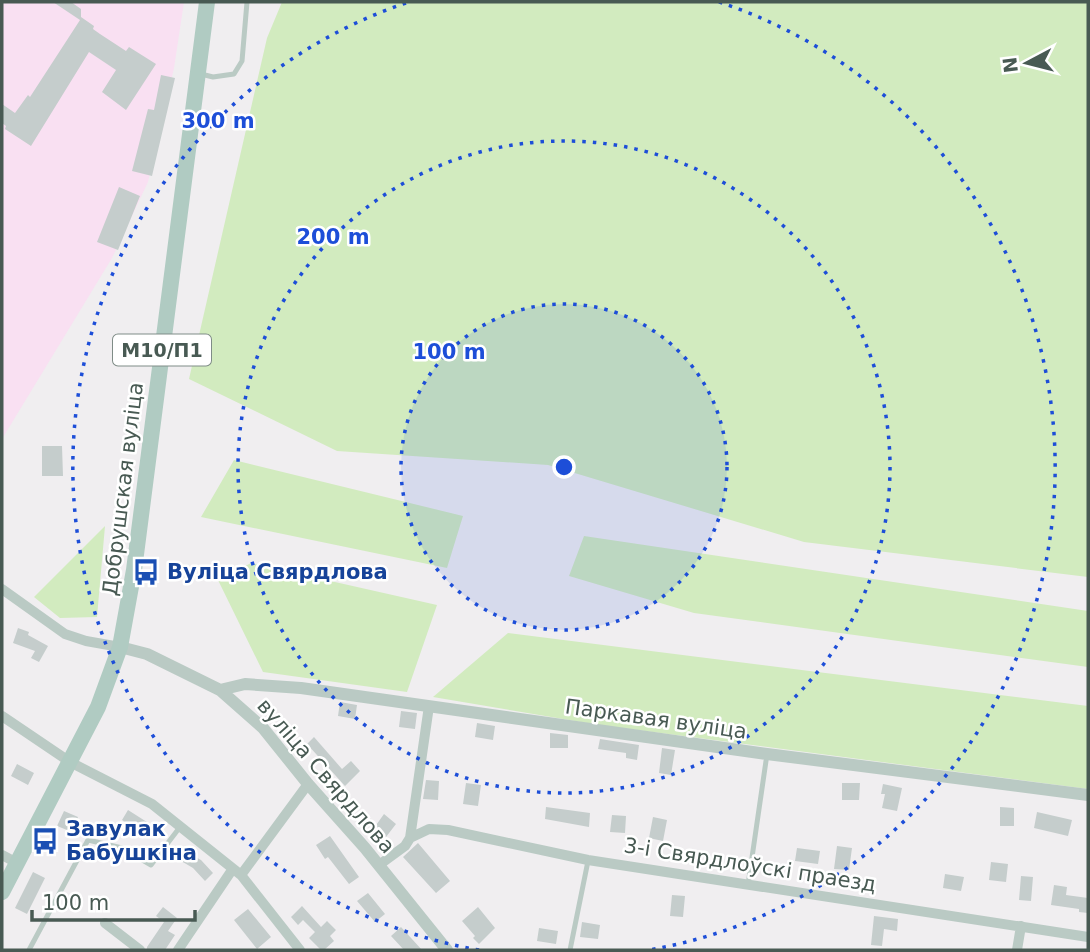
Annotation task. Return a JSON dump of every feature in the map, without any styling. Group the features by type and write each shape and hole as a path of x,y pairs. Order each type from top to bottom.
{"main road":[{"name":"Добрушская вуліца","path":"120,647 134,570 207,2"},
{"name":"М10/П1","path":"2,892 98,707 120,647"}],"street":[{"name":"вуліца Свярдлова","path":"2,589 65,634 147,654 220,690 263,728 308,784 379,864 447,950"},
{"name":"Паркавая вуліца","path":"220,690 244,684 301,688 767,754 1088,795"},
{"path":"379,864 405,846 410,838 429,706"},
{"path":"2,716 70,762 152,804 237,873 300,950"},
{"path":"178,950 308,784"},
{"name":"3-і Свярдлоўскі праезд","path":"410,838 429,830 448,830 588,860 1088,937"},
{"path":"2,855 17,863"},
{"path":"105,923 141,950"},
{"path":"1017,950 1021,926"}],"lane":[{"path":"197,74 213,77 234,75 242,61 247,2"},
{"path":"748,885 767,754"},
{"path":"29,950 88,840 122,848 151,865 180,827"},
{"path":"570,950 588,860"}],"shaded area":[{"path":"2,2 184,2 174,68 148,182 112,258 2,439"}],"green space":[{"path":"282,2 1088,2 1088,577 804,542 548,465 337,451 189,379 267,38"},
{"path":"234,460 463,516 447,568 201,517"},
{"path":"105,526 97,617 60,618 34,597"},
{"path":"584,536 1088,611 1088,667 694,613 569,576"},
{"path":"251,563 437,605 407,692 263,672 218,580"},
{"path":"508,633 1088,706 1088,789 599,725 433,697"}],"building":[{"path":"53,2 71,2 81,9 81,17 94,26 93,29 126,51 129,47 156,64 126,110 102,92 116,70 89,52 31,146 5,129 6,126 2,123 2,104 15,113 28,95 30,97 80,20"},
{"path":"161,75 175,78 152,176 132,171 148,109 154,110"},
{"path":"119,187 140,196 118,250 97,242"},
{"path":"42,446 62,446 63,476 42,476"},
{"path":"18,628 29,632 28,635 48,646 39,662 31,658 35,651 13,643"},
{"path":"340,702 357,705 355,719 338,716"},
{"path":"401,711 417,713 415,729 399,727"},
{"path":"477,723 495,726 493,740 475,737"},
{"path":"550,733 568,735 568,748 550,748"},
{"path":"314,737 342,769 351,761 360,771 345,786 307,744"},
{"path":"600,739 639,745 637,760 626,758 626,753 598,749"},
{"path":"662,748 675,750 671,775 659,773"},
{"path":"17,764 34,773 28,785 11,776"},
{"path":"426,780 439,781 438,800 423,799"},
{"path":"466,783 481,785 478,806 463,804"},
{"path":"842,783 860,783 859,800 842,800"},
{"path":"883,784 902,788 897,811 882,808 885,794 881,794"},
{"path":"546,807 590,813 589,827 545,819"},
{"path":"1000,807 1014,808 1014,826 1000,826"},
{"path":"128,810 150,824 144,834 122,820"},
{"path":"64,811 78,817 72,832 57,826"},
{"path":"1037,812 1072,820 1068,836 1034,828"},
{"path":"384,814 396,824 386,837 374,828"},
{"path":"612,815 626,816 625,833 610,832"},
{"path":"653,817 667,820 663,841 649,838"},
{"path":"330,836 359,877 349,884 328,857 325,859 316,845"},
{"path":"418,843 450,881 436,893 403,857"},
{"path":"837,846 852,848 849,870 834,869"},
{"path":"797,848 820,851 818,864 795,861"},
{"path":"181,849 201,860 213,873 205,881 193,868 176,858"},
{"path":"991,862 1008,864 1006,882 989,880"},
{"path":"33,872 45,878 27,914 15,908"},
{"path":"945,874 964,877 961,891 943,888"},
{"path":"1021,876 1033,877 1031,901 1019,900"},
{"path":"1054,885 1067,887 1066,895 1088,898 1088,913 1051,905"},
{"path":"368,893 385,914 375,922 357,901"},
{"path":"672,895 685,896 683,917 670,916"},
{"path":"302,906 321,927 327,921 336,930 330,936 334,941 324,950 309,938 315,932 303,920 298,925 291,917"},
{"path":"163,907 177,918 168,931 175,935 165,950 147,950 164,922 156,916"},
{"path":"478,907 495,928 479,944 462,921"},
{"path":"248,909 271,937 257,949 234,920"},
{"path":"874,916 898,919 897,931 884,929 882,946 871,945"},
{"path":"582,922 600,925 598,939 580,937"},
{"path":"401,927 422,950 404,950 391,936"},
{"path":"539,928 558,931 556,944 537,941"}],"place":[{"name":"Вуліца Свярдлова","path":"146,572"},
{"name":"Завулак Бабушкіна","path":"45,841"}]}
